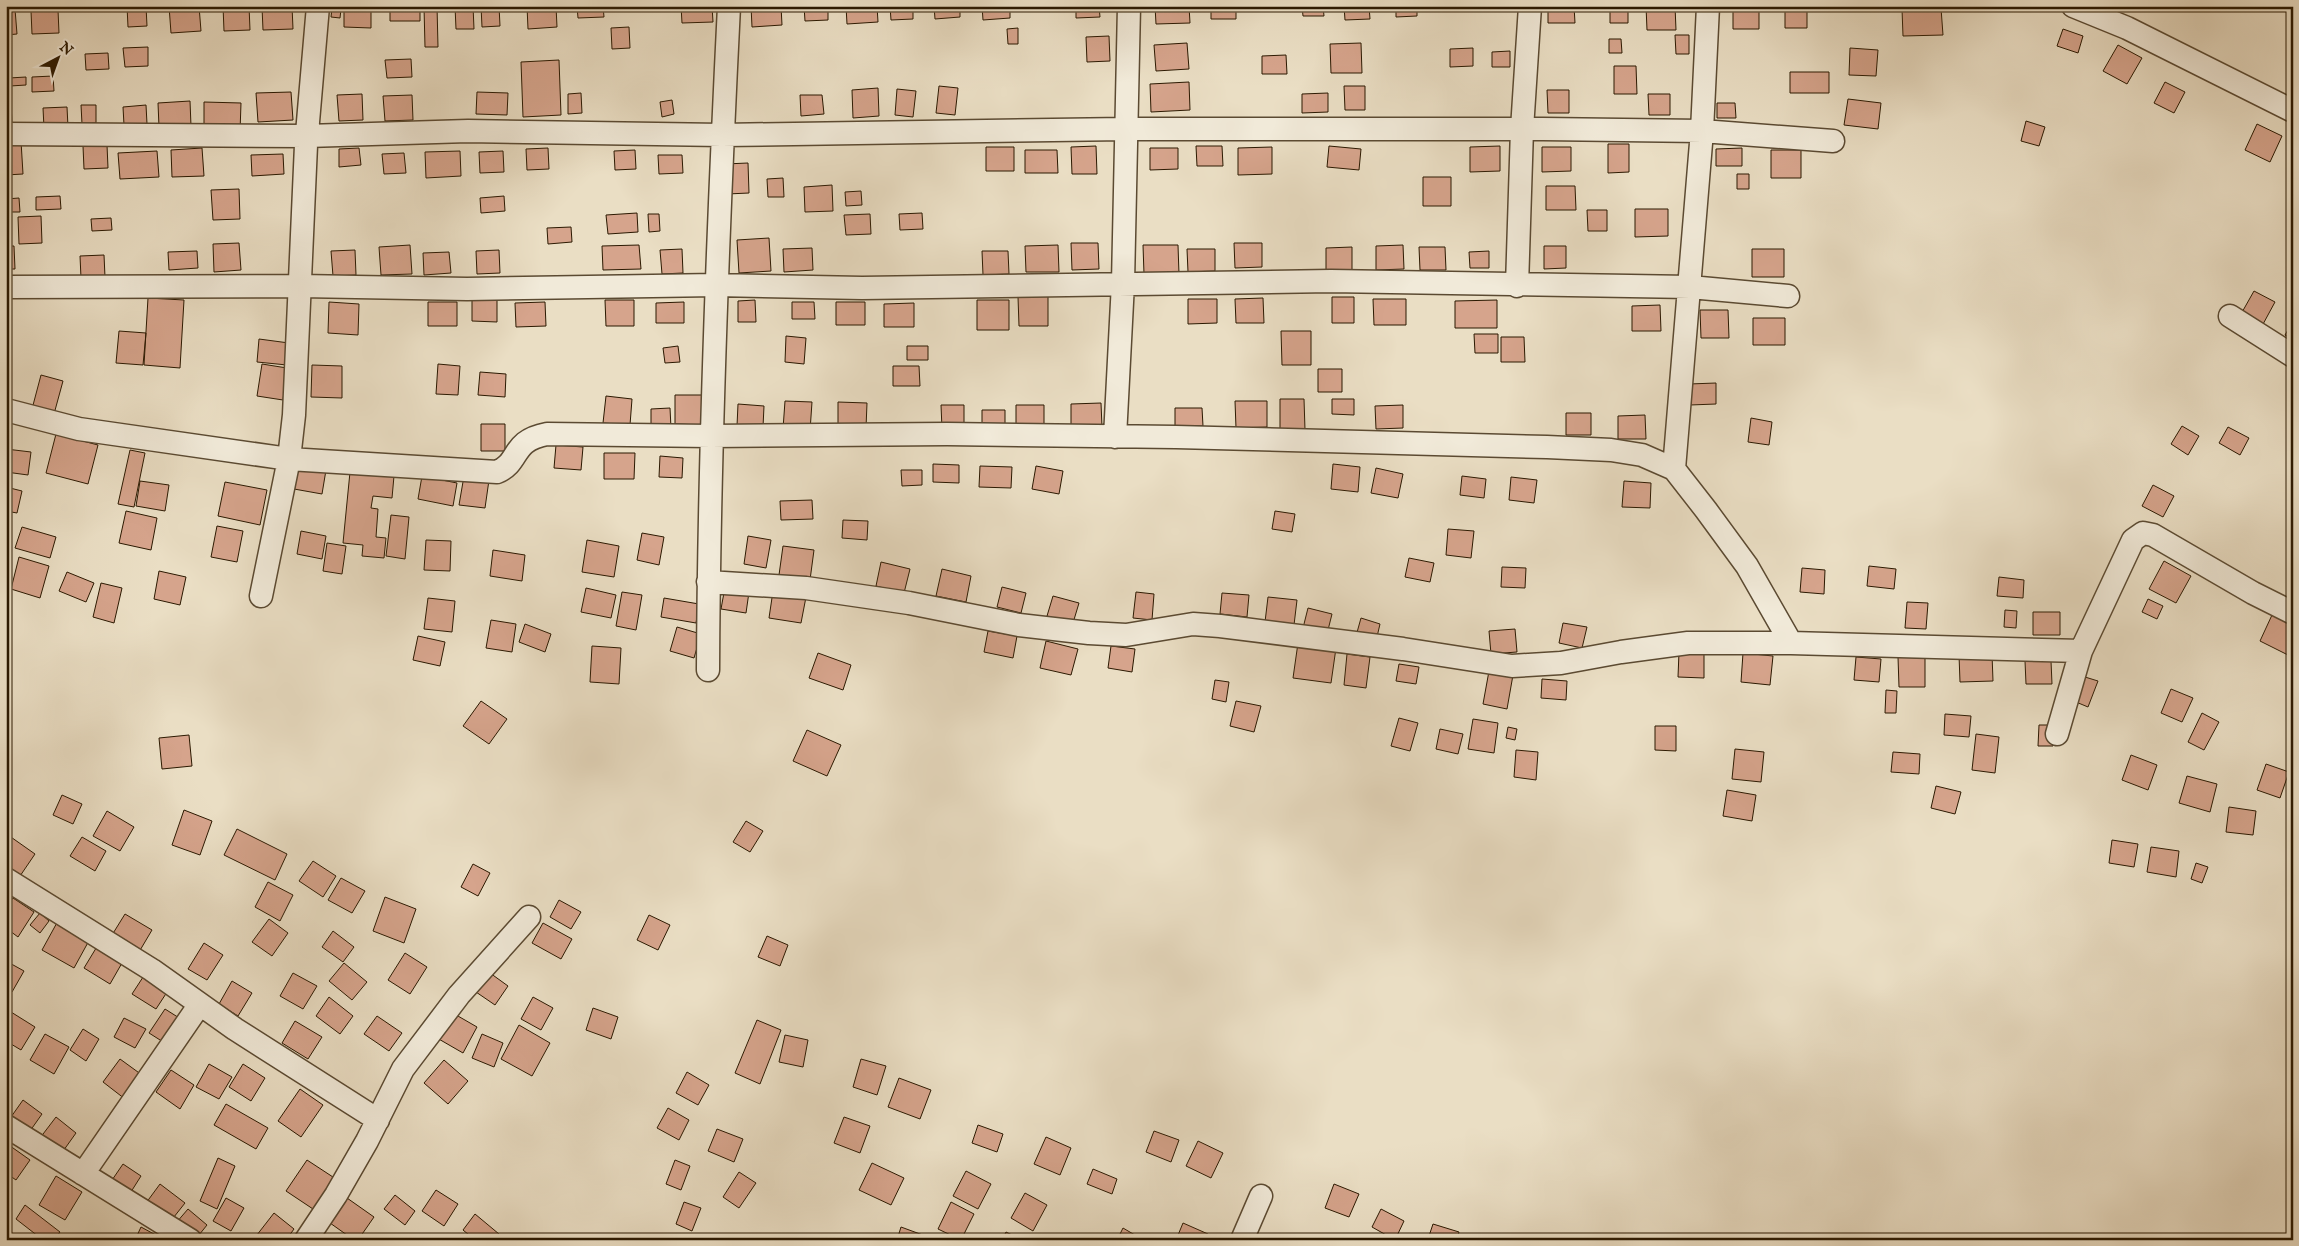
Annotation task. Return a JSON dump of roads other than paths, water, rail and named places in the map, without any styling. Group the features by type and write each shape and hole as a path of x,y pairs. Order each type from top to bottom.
{"street":[{"path":"261,596 289,459 301,286 307,136 318,6"},
{"path":"708,670 711,436 722,135 729,6"},
{"path":"1114,437 1124,284 1125,129 1129,6"},
{"path":"1517,286 1522,129 1530,6"},
{"path":"1674,469 1702,131 1708,6"},
{"path":"2073,6 2127,28 2293,111"},
{"path":"6,134 307,136 468,131 722,135 1125,129 1522,129 1702,131 1833,141"},
{"path":"6,287 301,286 467,289 716,285 862,288 1331,281 1517,286 1690,287 1788,296"},
{"path":"2230,316 2293,356"},
{"path":"6,410 79,429 289,459 497,472 506,468 522,444 533,437 547,434 711,436 947,434 1547,446 1611,450 1642,455 1674,469 1747,566 1791,643"},
{"path":"2056,734 2081,651 2133,540 2143,533 2153,535 2252,593 2293,613"},
{"path":"708,582 806,588 909,603 1019,625 1089,633 1126,635 1193,624 1220,626 1403,648 1512,666 1561,663 1621,652 1688,643 1791,643 2081,651"},
{"path":"6,879 152,970 200,1004 378,1120"},
{"path":"306,1240 336,1195 378,1120 403,1069 460,995 528,917"},
{"path":"83,1174 200,1004"},
{"path":"6,1126 190,1240"},
{"path":"1242,1240 1261,1196"}]}
